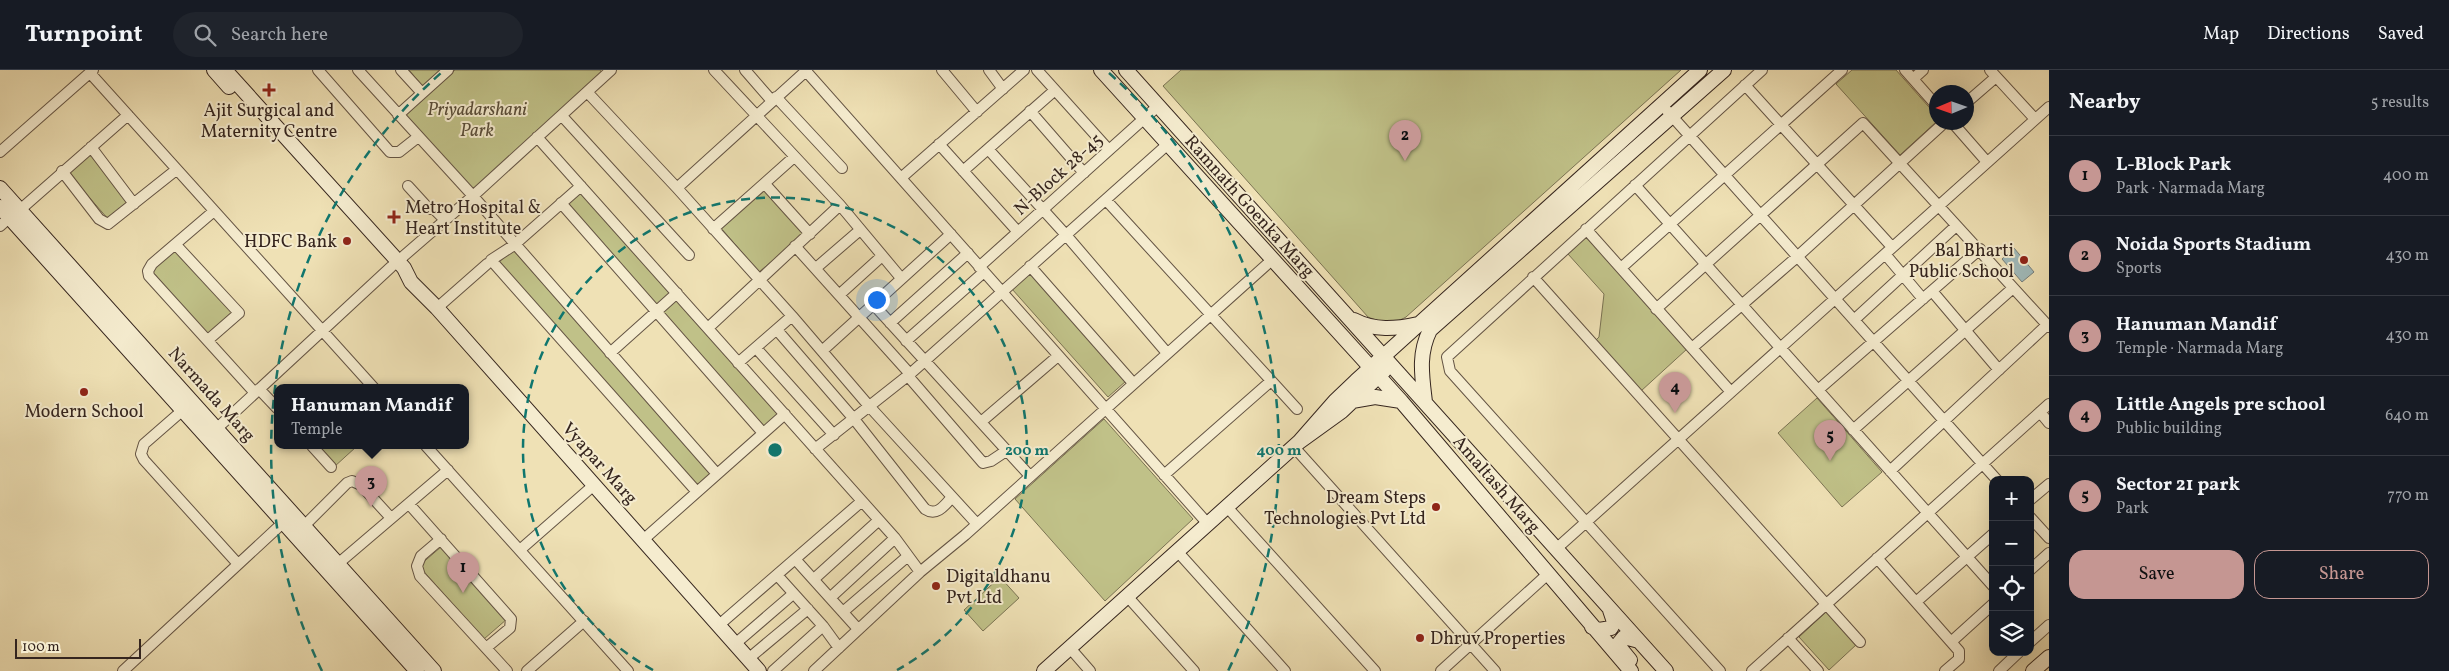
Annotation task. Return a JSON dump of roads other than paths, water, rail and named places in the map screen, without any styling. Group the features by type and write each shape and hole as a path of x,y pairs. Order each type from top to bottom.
{"street":[{"name":"Vyapar Marg","path":"214,70 394,264"},
{"name":"Vyapar Marg","path":"225,70 394,264 401,278 411,282 437,308 759,671"},
{"path":"318,70 390,152 395,154 403,151 418,137"},
{"path":"358,70 473,196 514,245 717,474"},
{"path":"401,70 422,93"},
{"path":"398,115 448,70"},
{"path":"714,70 840,205 901,278"},
{"path":"745,70 842,168"},
{"path":"677,188 806,70 1208,524"},
{"path":"942,70 977,112"},
{"path":"989,70 1003,89"},
{"path":"900,178 1024,70"},
{"path":"1037,70 1109,150"},
{"name":"Ramnath Goenka Marg","path":"1101,70 1375,372"},
{"name":"Ramnath Goenka Marg","path":"1126,70 1388,360"},
{"path":"1044,671 1296,445 1352,401 1375,372 1419,324 1700,70"},
{"path":"1425,402 1420,366 1423,344 1430,330 1724,70"},
{"path":"1720,671 1450,371 1447,357 1453,349 1762,70"},
{"path":"1620,268 1842,70"},
{"path":"1905,70 1929,97"},
{"path":"1913,79 1923,70"},
{"path":"0,152 91,71 176,170 370,384"},
{"path":"212,433 394,264 588,93 608,71"},
{"path":"1974,94 1993,73 2035,119"},
{"path":"1745,85 1855,205 1889,250 1904,276 1923,299"},
{"path":"963,171 1055,90"},
{"path":"588,93 677,188 792,316 868,406 977,524"},
{"path":"1662,105 1994,476"},
{"name":"N-Block 28-45","path":"906,340 982,269 1018,232 1158,106"},
{"path":"1556,549 2049,106"},
{"path":"1030,111 1084,173"},
{"path":"8,215 62,172 128,115"},
{"path":"562,116 689,255"},
{"path":"1656,309 1864,122 2048,326 1890,471"},
{"path":"1692,348 1798,257 1937,130"},
{"path":"1959,130 1987,162"},
{"path":"537,137 895,538 920,572"},
{"path":"939,144 1018,232"},
{"path":"815,449 909,375 1168,144"},
{"path":"91,147 134,204"},
{"path":"988,149 1066,235 1167,353"},
{"path":"713,229 794,157"},
{"path":"62,172 104,222 113,222 176,170"},
{"path":"765,184 810,234"},
{"path":"408,186 429,209 434,209 445,220"},
{"path":"581,186 514,245 491,260 697,492"},
{"path":"1634,186 1989,582"},
{"name":"Narmada Marg","path":"0,188 8,215 183,410 212,433"},
{"path":"1106,200 1297,409"},
{"path":"561,203 763,433"},
{"path":"708,328 840,205"},
{"path":"214,211 149,268 150,276 208,340 257,391 274,405"},
{"name":"Narmada Marg","path":"8,215 300,530 417,671"},
{"path":"1854,320 1904,276 1956,226"},
{"path":"1586,229 1731,392"},
{"path":"816,268 860,230"},
{"path":"822,351 951,234"},
{"path":"176,244 239,313 208,340"},
{"path":"795,246 860,316 983,463 991,461 1006,451"},
{"path":"1818,390 1980,249"},
{"path":"890,323 968,253"},
{"path":"839,295 882,256"},
{"path":"814,671 920,572 977,524 1272,259"},
{"path":"437,308 487,264"},
{"path":"1030,266 1134,383"},
{"path":"1533,277 1860,642"},
{"path":"1853,430 2013,288"},
{"path":"1932,291 1999,370"},
{"path":"610,353 677,294"},
{"path":"873,304 1030,476"},
{"path":"738,363 792,316"},
{"path":"1351,319 1366,326 1378,328 1400,328 1419,324"},
{"path":"777,330 854,419 925,509 935,512 952,497"},
{"path":"1352,347 1354,362 1352,386"},
{"path":"756,348 834,434"},
{"path":"981,422 1058,356"},
{"name":"Amaltash Marg","path":"1388,360 1666,671"},
{"path":"1296,445 1352,386 1375,372"},
{"name":"Amaltash Marg","path":"1375,372 1631,671"},
{"path":"1164,475 1271,381"},
{"path":"1352,401 1375,397 1401,401"},
{"path":"1752,671 2049,404"},
{"path":"183,410 144,444 141,454 144,460 238,564"},
{"path":"2040,412 2049,423"},
{"path":"643,540 785,414"},
{"path":"1296,445 1495,671"},
{"path":"315,449 331,467"},
{"path":"429,449 521,549 628,671"},
{"path":"333,568 448,470"},
{"path":"300,530 347,483 352,481 361,485 391,518"},
{"path":"2034,497 2049,484"},
{"path":"521,549 594,485"},
{"path":"719,625 862,501"},
{"path":"409,504 511,620 510,628 486,648"},
{"path":"1227,507 1375,671"},
{"path":"123,671 288,518"},
{"path":"814,579 879,520"},
{"path":"2034,521 2049,538"},
{"path":"831,597 895,538"},
{"path":"1916,602 1989,538"},
{"path":"441,539 421,556 417,570 507,671"},
{"path":"1177,552 1285,671"},
{"path":"2034,566 2049,553"},
{"path":"844,611 908,556"},
{"path":"1877,558 1959,651 1959,659 1945,671"},
{"path":"795,559 844,611 858,629"},
{"name":"Narmada Marg","path":"333,568 434,671"},
{"path":"1441,671 1549,573"},
{"path":"777,575 823,626 839,648"},
{"path":"735,644 793,594"},
{"path":"1127,596 1194,671"},
{"path":"1951,642 1989,608"},
{"path":"748,659 808,609"},
{"path":"1592,627 1599,630 1611,628 1614,622 1610,609"},
{"path":"527,671 584,621"},
{"path":"2034,634 2049,625"},
{"path":"773,671 823,626"},
{"name":"Amaltash Marg","path":"1631,671 1631,661 1621,649 1619,643 1624,637 1639,641"},
{"path":"1788,638 1818,671"},
{"path":"1070,648 1090,671"},
{"path":"1999,671 2015,656"},
{"path":"2033,671 2049,656"},
{"path":"2045,671 2049,667"}],"water":[{"path":"2014,248 2034,272 2022,282 2002,259"}],"place":[{"name":"Ajit Surgical and Maternity Centre","path":"269,90"},
{"name":"Noida Sports Stadium","path":"1405,161"},
{"name":"Metro Hospital & Heart Institute","path":"394,217"},
{"name":"HDFC Bank","path":"347,241"},
{"name":"Bal Bharti Public School","path":"2024,260"},
{"name":"Modern School","path":"84,392"},
{"name":"Little Angels pre school","path":"1675,413"},
{"name":"Sector 21 park","path":"1830,461"},
{"name":"Hanuman Mandif","path":"371,507"},
{"name":"Dream Steps Technologies Pvt Ltd","path":"1436,507"},
{"name":"Digitaldhanu Pvt Ltd","path":"936,586"},
{"name":"L-Block Park","path":"463,593"},
{"name":"Dhruv Properties","path":"1420,638"}],"park label":[{"name":"Priyadarshani Park","path":"477,119"}]}
